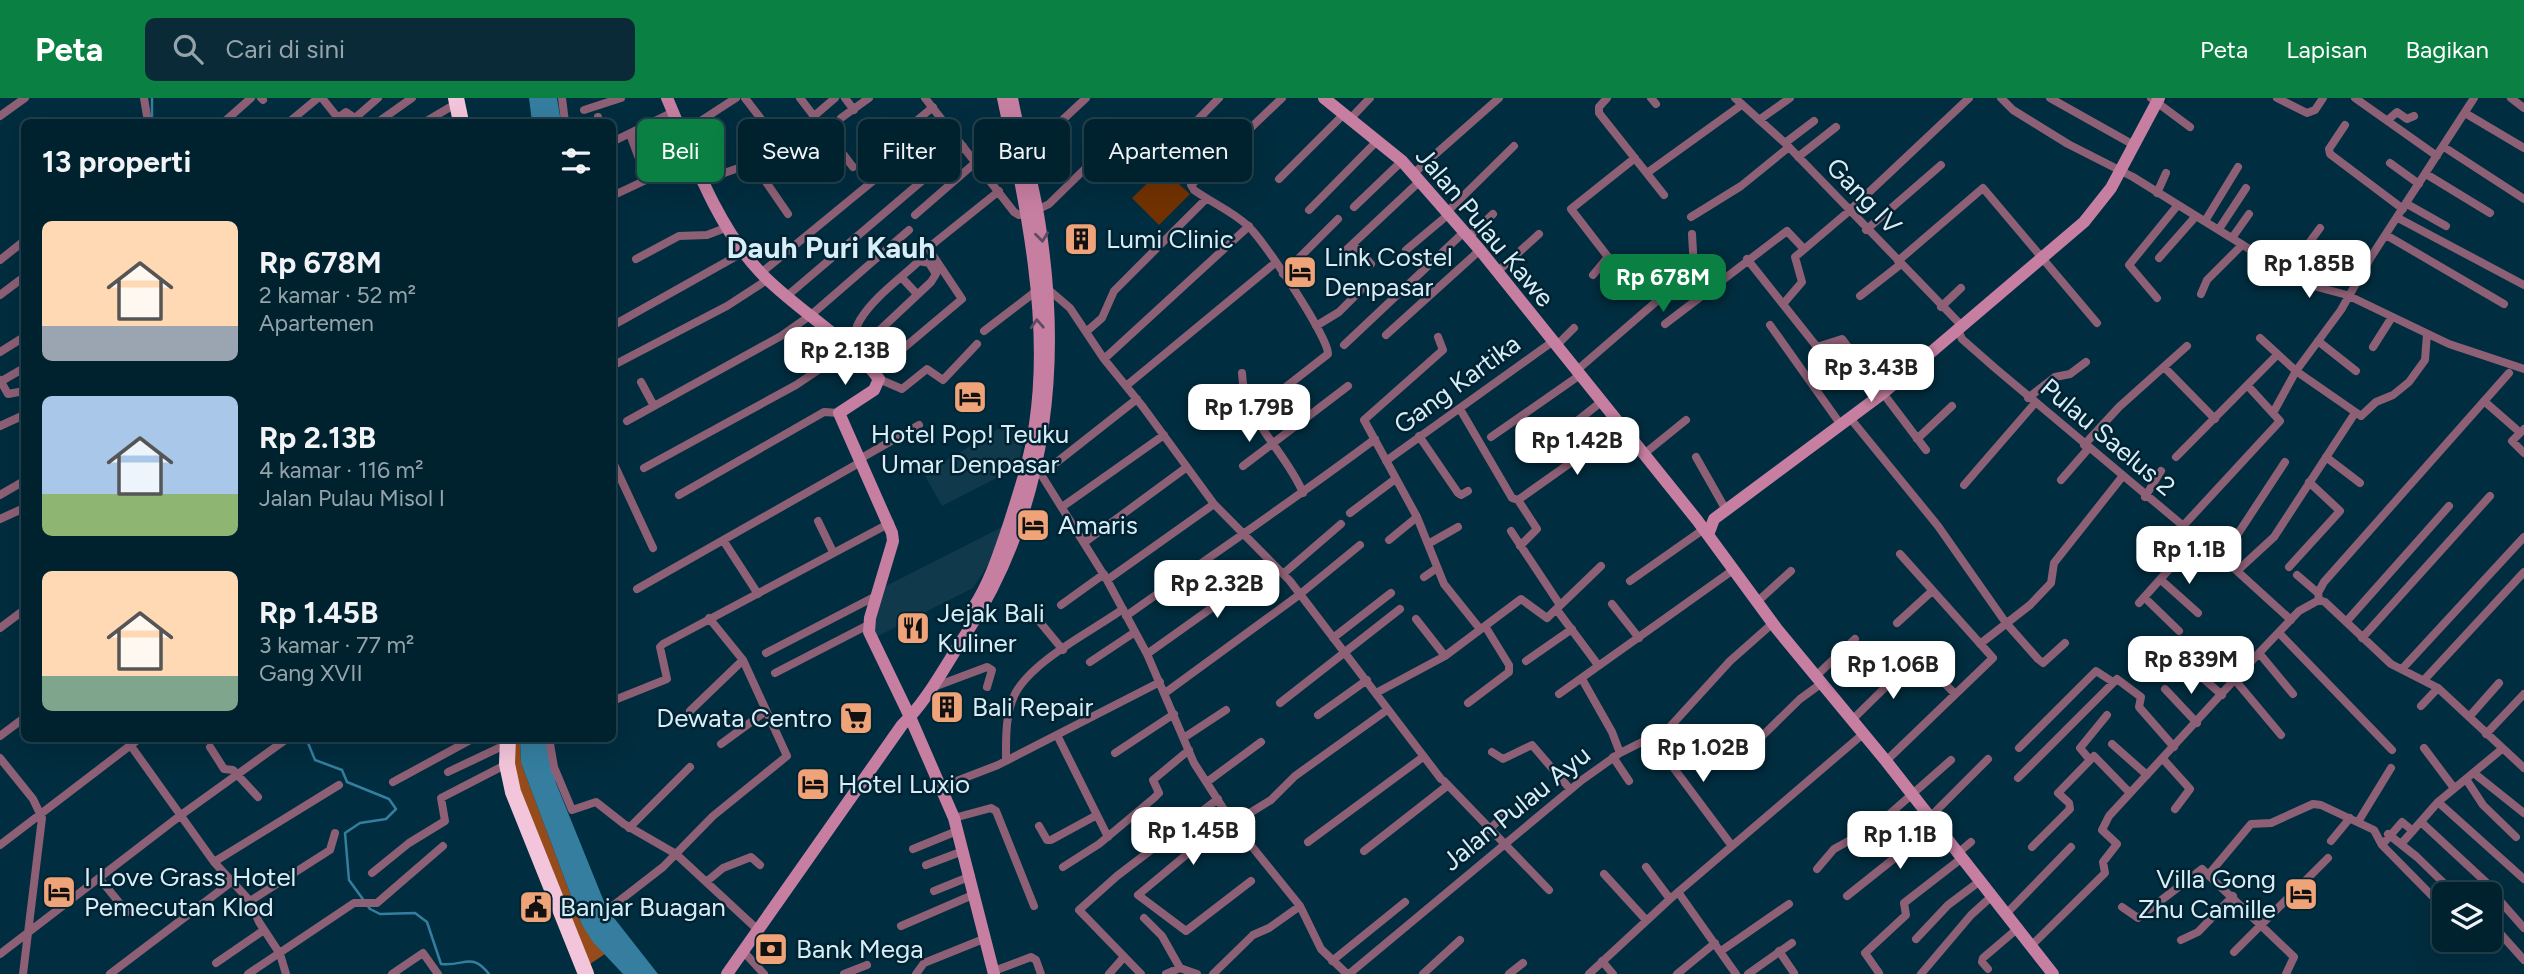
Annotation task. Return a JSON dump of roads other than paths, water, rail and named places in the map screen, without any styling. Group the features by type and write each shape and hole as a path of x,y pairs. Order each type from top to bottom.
{"highway":[{"path":"457,101 460,119"},
{"path":"507,742 507,764 524,823 586,974"}],"street":[{"path":"0,117 25,98"},
{"path":"144,98 148,119"},
{"path":"227,119 251,98"},
{"path":"293,119 320,98 337,118 346,112 354,118 378,98"},
{"path":"382,119 412,98"},
{"path":"562,98 565,119"},
{"path":"584,110 621,98"},
{"path":"704,119 736,98"},
{"path":"745,98 761,119"},
{"path":"800,98 853,167"},
{"path":"813,117 835,98"},
{"path":"845,98 854,110"},
{"path":"841,118 869,98"},
{"path":"925,98 974,160"},
{"path":"906,717 931,688 997,583 1045,424 1050,365 1049,290 1003,98"},
{"path":"1012,98 1017,119"},
{"path":"1064,119 1086,98"},
{"path":"1199,119 1219,98"},
{"path":"1255,411 1328,354 1328,346 1249,226 1194,190 1192,182 1282,98"},
{"name":"Jalan Pulau Kawe","path":"1324,98 1402,161 1480,250 1703,528 1773,623 1886,761 2053,974"},
{"path":"1279,179 1370,98"},
{"path":"1342,254 1416,177 1499,98"},
{"path":"1607,98 1599,107 1599,113 1664,195"},
{"path":"1759,120 1790,98"},
{"path":"1784,303 1802,282 1794,260 1849,212 1969,98"},
{"path":"2001,98 2013,110 2068,144 2219,229 2287,273 2317,288 2347,295 2427,334 2524,369"},
{"path":"2050,98 2132,144"},
{"path":"2277,98 2307,113 2315,110 2323,98"},
{"path":"2356,98 2389,119 2437,156"},
{"path":"2273,412 2296,371 2341,310 2347,295 2474,98"},
{"path":"2511,98 2524,108"},
{"path":"1630,581 1882,394 2093,213 2120,171 2155,99 2190,127"},
{"path":"430,119 457,101"},
{"path":"616,140 630,134 671,102 677,119"},
{"path":"1647,173 1737,102"},
{"name":"Gang IV","path":"1737,102 1787,145 1899,262 1941,307 1957,332"},
{"path":"919,119 933,107"},
{"path":"2389,119 2397,112 2407,119 2414,116"},
{"path":"2465,113 2524,148"},
{"path":"1691,217 1741,186 1814,121"},
{"path":"2345,125 2329,149 2330,155 2405,206 2446,226"},
{"path":"1798,157 1836,127"},
{"path":"630,134 637,152"},
{"path":"1309,211 1378,140"},
{"path":"788,296 963,146"},
{"path":"1406,250 1448,213 1514,146"},
{"path":"2444,147 2524,199"},
{"path":"1593,275 1608,257 1571,209 1635,158"},
{"path":"1354,207 1402,161"},
{"path":"724,173 753,163 788,214"},
{"path":"2390,163 2419,184"},
{"path":"915,215 974,164"},
{"path":"1866,230 1941,165"},
{"path":"2205,221 2238,167"},
{"path":"992,182 1016,214 1049,204 1084,170"},
{"path":"2157,193 2166,173"},
{"path":"2426,174 2490,213"},
{"path":"616,194 642,182"},
{"path":"705,182 743,253 764,276 850,346 877,376 902,389 928,369 941,381 977,344"},
{"path":"616,364 727,306 872,182"},
{"path":"727,974 906,717 979,599 1031,470 1038,399 1028,182"},
{"path":"1860,296 1982,188 2097,323"},
{"path":"2219,229 2246,188"},
{"path":"679,495 824,412 839,413 874,390 877,376 962,299 928,248 999,191"},
{"path":"1086,332 1102,318 1114,291 1206,199"},
{"path":"2157,298 2129,265 2178,205"},
{"path":"1344,345 1466,234 1493,214"},
{"path":"2232,238 2249,214"},
{"path":"2159,258 2196,216"},
{"path":"2398,218 2522,282"},
{"path":"1283,274 1338,219"},
{"path":"1104,359 1249,226"},
{"path":"636,259 679,236 707,235 728,227"},
{"path":"2287,273 2320,228"},
{"path":"627,421 782,336 811,315 909,230"},
{"path":"1665,324 1746,258 1787,231 1804,249"},
{"path":"1497,272 1539,234"},
{"path":"1491,437 1578,373 1694,269 1692,234"},
{"path":"2386,235 2504,304"},
{"path":"0,260 21,243"},
{"path":"1353,244 1371,264"},
{"path":"2201,294 2207,280 2242,245"},
{"path":"1387,335 1480,250"},
{"path":"616,324 743,253"},
{"path":"1746,258 1818,348 1842,339 1926,450"},
{"path":"644,468 796,385 850,346 865,344 936,274 929,263 919,261 859,320 850,346"},
{"path":"1126,386 1275,263"},
{"path":"902,278 917,293"},
{"path":"0,295 21,279"},
{"path":"1317,326 1339,312 1365,286"},
{"path":"1941,307 1961,288"},
{"path":"1049,290 1070,308 1104,359 1214,503 1283,575 1346,652 1423,757 1489,831 1549,890"},
{"path":"984,331 1035,292"},
{"path":"2374,347 2392,317"},
{"path":"1770,325 1845,421 1938,526 2006,623 2043,663 2065,643"},
{"name":"Gang Kartika","path":"1387,461 1574,328"},
{"name":"Pulau Saelus 2","path":"1957,332 2086,447 2222,558 2291,620"},
{"path":"2260,338 2296,371 2362,416 2376,402 2393,395 2409,382 2425,360 2427,334"},
{"path":"1438,337 1443,350 1365,417 1394,480 1417,517 1448,592 1483,627 1510,669 1468,703"},
{"path":"0,352 21,339"},
{"path":"2318,341 2356,371"},
{"path":"2061,480 2119,407 2187,346"},
{"path":"2176,457 2277,355"},
{"path":"1964,485 2032,400 2054,377 2070,374 2086,362"},
{"path":"2165,368 2215,419"},
{"path":"21,370 0,382 12,395 21,392"},
{"path":"1242,373 1243,389 1272,445 1292,469 1303,493"},
{"path":"2031,946 2105,873 2103,862 2117,844 2104,832 2102,826 2129,792 2197,723 2256,656 2318,596 2509,373"},
{"path":"641,382 654,406"},
{"path":"1243,466 1348,386"},
{"path":"2183,526 2280,421 2248,386"},
{"path":"1057,462 1137,399"},
{"path":"2484,401 2520,429 2512,441 2524,453"},
{"path":"1542,449 1601,402"},
{"path":"1917,439 1952,406"},
{"path":"1460,409 1512,498 1518,500 1537,529 1520,546"},
{"path":"839,413 859,462 890,523 893,541 869,625 871,639 941,787 955,825 971,876 994,973 1031,957 1036,960 1041,974"},
{"path":"2237,571 2274,537 2355,413"},
{"path":"0,426 21,416"},
{"path":"1644,454 1686,420"},
{"path":"637,589 919,425"},
{"path":"1518,500 1621,427"},
{"path":"1062,507 1164,435"},
{"path":"1419,436 1458,493 1461,495 1468,491"},
{"path":"1006,761 1006,732 1016,692 1031,673 1244,536 1375,439"},
{"path":"1696,457 1726,510"},
{"path":"2326,457 2360,483"},
{"path":"2222,558 2285,462"},
{"path":"1084,542 1186,467"},
{"path":"616,469 653,548"},
{"name":"Jalan Pulau Ayu","path":"1031,470 1062,507 1105,577 1147,653 1189,750 1232,822 1300,906 1321,949 1348,974 1570,789 1616,755 1668,729 1730,661 1773,623"},
{"path":"2145,497 2161,471"},
{"path":"1980,644 2030,605 2051,583 2053,563 2122,477"},
{"path":"1350,513 1394,480"},
{"path":"2289,567 2340,511 2309,482"},
{"path":"0,495 21,483"},
{"path":"2362,638 2490,496"},
{"path":"1061,605 1214,503"},
{"path":"2346,621 2449,506"},
{"path":"0,519 21,509"},
{"path":"1389,540 1417,517"},
{"path":"818,521 833,552"},
{"path":"616,699 665,680 668,675 661,645 890,523"},
{"path":"1283,575 1342,524"},
{"path":"1428,544 1458,527"},
{"path":"1511,531 1598,666"},
{"path":"2402,669 2524,537"},
{"path":"2179,631 2142,600 2197,538"},
{"path":"723,540 758,594"},
{"path":"1165,693 1299,595 1360,545"},
{"path":"2148,552 2169,570"},
{"path":"1886,761 1993,658 1931,592 1900,554"},
{"path":"1147,653 1272,565"},
{"path":"1376,693 1445,656 1523,599 1545,618 1559,608 1601,566"},
{"path":"1423,577 1437,568"},
{"path":"1559,694 1733,570"},
{"path":"1757,602 1791,571"},
{"path":"2424,680 2524,572"},
{"path":"2297,575 2380,656 2438,688 2524,768"},
{"path":"2161,580 2198,613"},
{"path":"1897,624 1931,592"},
{"path":"1333,638 1391,593"},
{"path":"766,653 878,595"},
{"path":"1612,604 1639,638"},
{"path":"1280,703 1400,609"},
{"path":"2,623 21,612"},
{"path":"1034,615 1063,650"},
{"path":"614,905 676,854 713,816 786,759 743,660 709,618"},
{"path":"1416,619 1445,656"},
{"path":"775,673 869,625"},
{"path":"1526,661 1572,629"},
{"path":"1090,662 1135,632"},
{"path":"2279,633 2392,750"},
{"path":"1756,741 1819,680 1855,639"},
{"path":"2153,649 2162,642 2222,695"},
{"path":"2240,645 2256,656 2293,694"},
{"path":"691,711 743,660"},
{"path":"1852,720 1912,661"},
{"path":"931,688 987,667 992,670 987,687"},
{"path":"1928,667 1955,694"},
{"path":"2019,748 2096,671 2113,682"},
{"path":"1582,678 1602,712 1616,755 1629,781"},
{"path":"2018,778 2118,679 2141,697 2138,707 2174,747"},
{"path":"1318,715 1367,680"},
{"path":"2235,680 2281,735"},
{"path":"941,787 1006,761 1160,682"},
{"path":"2469,717 2499,683"},
{"path":"2421,706 2438,688"},
{"path":"2165,689 2197,723"},
{"path":"2486,734 2524,694"},
{"path":"1185,737 1226,710"},
{"path":"1251,881 1186,931 1138,895 1198,845 1271,800 1294,776 1387,710"},
{"path":"722,744 766,711"},
{"path":"1115,753 1174,714"},
{"path":"2090,760 2080,748 2107,715"},
{"path":"0,736 21,720"},
{"path":"1669,761 1705,731"},
{"path":"1589,974 1646,920 1863,734"},
{"path":"1057,735 1108,837"},
{"path":"1652,739 1732,846"},
{"path":"0,845 136,742"},
{"path":"0,954 181,815 282,742"},
{"path":"393,782 467,742"},
{"path":"448,772 505,742"},
{"path":"550,742 554,767 572,810 594,802 629,828 676,854 758,930"},
{"path":"1207,782 1261,742"},
{"path":"1492,752 1503,759 1531,744 1570,789"},
{"path":"2112,744 2147,775"},
{"path":"131,746 230,883 237,884 250,901 264,930 280,954 286,974"},
{"path":"209,747 224,769 233,770 258,797"},
{"path":"2424,748 2454,788"},
{"path":"2402,843 2438,802 2502,749"},
{"path":"1063,867 1108,837 1156,797 1158,791 1153,780 1189,750"},
{"path":"2032,847 2070,809 2069,803 2058,793 2095,756 2129,792"},
{"path":"1308,842 1423,757"},
{"path":"0,758 33,799 41,814 23,974"},
{"path":"1847,896 1933,821 1988,759"},
{"path":"2163,759 2191,790 2175,808"},
{"path":"1817,869 1835,849 1868,831 1951,760"},
{"path":"372,873 414,839 445,821 441,798 507,764"},
{"path":"629,828 690,767"},
{"path":"2331,841 2354,820 2391,768"},
{"path":"2474,774 2524,813"},
{"path":"2466,779 2483,805 2516,837"},
{"path":"1364,851 1444,782"},
{"path":"214,862 339,785"},
{"path":"1141,974 1079,910 1127,867 1218,799"},
{"path":"2438,802 2524,879"},
{"path":"2209,874 2254,822 2271,823 2316,804 2374,830 2382,845 2432,896"},
{"path":"913,849 991,807 996,811 1034,906"},
{"path":"1489,831 1507,812"},
{"path":"1039,826 1046,838 1051,840 1097,815"},
{"path":"2382,845 2388,834 2402,822 2413,831"},
{"path":"2421,822 2486,882"},
{"path":"250,901 330,849 335,833"},
{"path":"2388,834 2402,843 2443,882"},
{"path":"1931,848 1945,836"},
{"path":"1879,973 1865,953 1906,915 1904,902 1960,855 1971,842"},
{"path":"248,974 359,901 373,904 443,846"},
{"path":"2006,914 2071,847"},
{"path":"926,865 963,851"},
{"path":"706,882 723,868 751,857 760,866"},
{"path":"2234,952 2328,858"},
{"path":"1646,867 1718,947 1736,974"},
{"path":"2122,907 2138,918 2202,869 2294,957 2286,974"},
{"path":"1604,874 1646,920"},
{"path":"934,891 971,876"},
{"path":"99,878 127,912"},
{"path":"1916,939 1948,905 1980,881"},
{"path":"110,974 230,883"},
{"path":"901,926 975,894"},
{"path":"1921,974 1959,927 1992,896"},
{"path":"2181,940 2198,932 2233,896"},
{"path":"1332,961 1405,902"},
{"path":"2502,903 2524,928"},
{"path":"1677,974 1789,904"},
{"path":"1213,974 1253,935 1269,928 1300,906"},
{"path":"1144,918 1162,936 1180,968 1197,974"},
{"path":"1988,969 1982,962 1983,958 2017,929"},
{"path":"216,963 264,930"},
{"path":"2502,935 2524,960"},
{"path":"916,974 924,964 986,937"},
{"path":"1423,974 1460,940"},
{"path":"1748,974 1792,943"},
{"path":"743,951 764,974"},
{"path":"1779,951 1794,973"},
{"path":"392,974 423,953 438,974"},
{"path":"1109,974 1124,957"},
{"path":"1602,961 1613,974"},
{"path":"1509,974 1523,962"},
{"path":"844,974 867,965"},
{"path":"1166,974 1180,968"}],"waterway":[{"path":"152,98 152,119"},
{"path":"308,742 315,760 342,770 347,782 389,799 396,809 386,819 360,823 345,833 349,880 370,909 380,914 415,913 427,922 441,964 477,963 489,974"}],"place":[{"name":"Lumi Clinic","path":"1081,239"},
{"name":"Link Costel Denpasar","path":"1300,272"},
{"name":"Hotel Pop! Teuku Umar Denpasar","path":"970,397"},
{"name":"Amaris","path":"1033,525"},
{"name":"Jejak Bali Kuliner","path":"913,628"},
{"name":"Bali Repair","path":"947,707"},
{"name":"Dewata Centro","path":"856,718"},
{"name":"Hotel Luxio","path":"813,784"},
{"name":"I Love Grass Hotel Pemecutan Klod","path":"59,892"},
{"name":"Villa Gong Zhu Camille","path":"2301,894"},
{"name":"Banjar Buagan","path":"536,907"},
{"name":"Bank Mega","path":"771,949"}],"district":[{"name":"Dauh Puri Kauh","path":"831,248"}]}
